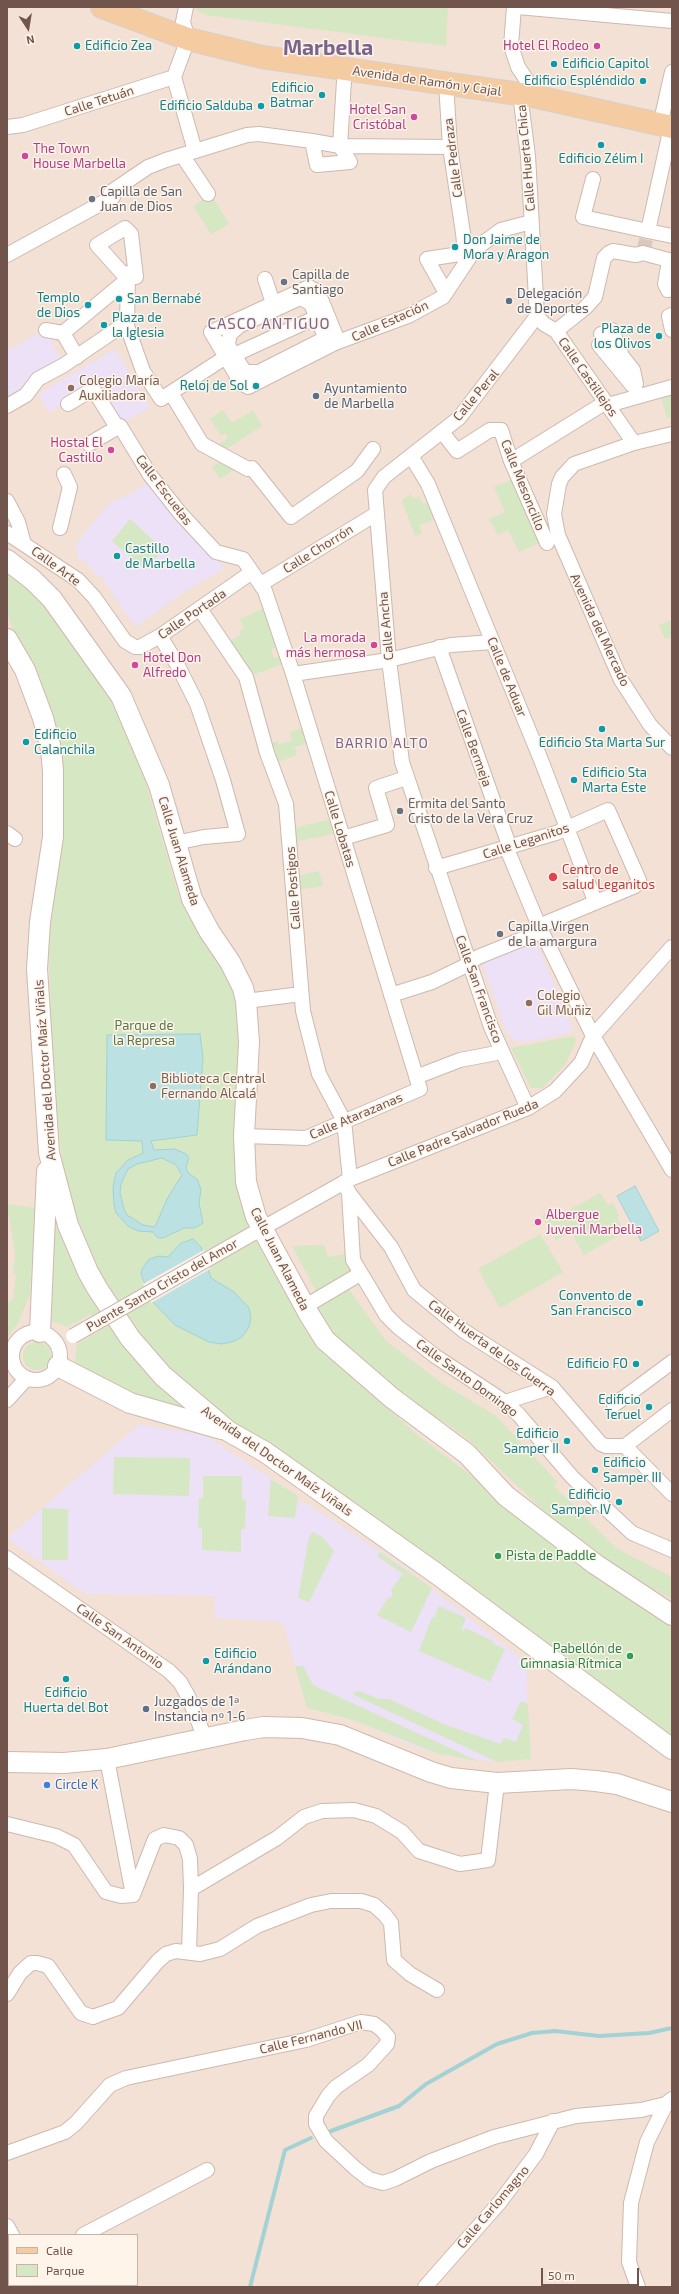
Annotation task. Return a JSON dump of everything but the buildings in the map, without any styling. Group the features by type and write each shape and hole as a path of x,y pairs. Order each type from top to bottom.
{"main road":[{"name":"Avenida de Ramón y Cajal","path":"102,7 186,22 262,57 446,83 524,88"},
{"name":"Avenida de Ramón y Cajal","path":"145,7 221,34 264,44 524,88"},
{"path":"524,88 669,120"}],"street":[{"path":"514,7 511,46 524,88"},
{"path":"518,7 616,11 672,22"},
{"path":"186,22 174,76 189,153 196,177 208,194"},
{"path":"648,231 669,120 672,72"},
{"name":"Calle Tetuán","path":"7,127 24,125 174,76"},
{"path":"312,141 317,165 350,162 340,146 344,81"},
{"name":"Calle Pedraza","path":"446,83 450,147 464,243 474,250"},
{"name":"Calle Huerta Chica","path":"524,88 537,316"},
{"path":"7,255 112,195 148,167 247,135 259,134 340,146 450,147"},
{"path":"593,179 583,217 672,236"},
{"name":"Calle Huerta Chica","path":"474,250 501,230 531,222"},
{"path":"63,333 128,277 137,275 131,234 125,228 96,245 123,274 128,277"},
{"path":"444,295 474,250"},
{"path":"444,295 427,259 474,250"},
{"path":"556,331 585,308 595,297 604,258 609,253 613,252 636,255 643,253 670,261 665,284 668,290 672,289"},
{"path":"128,277 128,328 143,371 160,399 230,355 317,317"},
{"path":"265,279 271,297 277,304"},
{"path":"246,387 241,383 230,355 229,339 234,329 309,287"},
{"path":"309,287 308,301 330,340"},
{"path":"308,301 298,299 277,304 211,332 242,369 249,373 259,372 322,340 338,341 318,292 309,287"},
{"name":"Calle Estación","path":"330,340 408,316 444,295"},
{"path":"672,315 669,316 672,330"},
{"name":"Calle Castillejos","path":"537,316 544,324 556,331 634,444"},
{"name":"Calle Peral","path":"381,480 459,418 537,316"},
{"path":"7,406 26,394 38,379 64,365 123,325 128,328"},
{"path":"46,330 63,333 77,356"},
{"path":"246,387 330,340"},
{"path":"246,387 249,373"},
{"path":"516,458 606,404 672,387"},
{"name":"Calle Escuelas","path":"68,404 93,389 150,475 212,550 240,557 256,578"},
{"path":"171,393 202,444 248,469 252,468 291,516 361,467 373,449"},
{"path":"90,444 118,427"},
{"name":"Calle Mesoncillo","path":"442,432 457,451 490,430 501,430 512,461 547,543"},
{"name":"Avenida del Mercado","path":"672,434 634,444 574,464 562,477 555,501 554,514 558,536 621,680 650,725 672,748"},
{"name":"Calle de Aduar","path":"411,456 428,484 541,760 566,830 595,902"},
{"path":"361,467 381,480"},
{"path":"60,528 70,487 64,474"},
{"name":"Calle Ancha","path":"381,480 374,490 398,745 406,778 436,868"},
{"path":"7,501 18,522 24,544"},
{"name":"Calle Chorrón","path":"256,578 376,514"},
{"name":"Calle Arte","path":"7,533 78,580 94,597 129,644"},
{"name":"Calle Juan Alameda","path":"7,560 33,580 52,599 121,696 159,785 188,889 198,913 236,974 246,1001 248,1067 244,1136 246,1182 257,1231 304,1307 326,1340 392,1398 467,1454 506,1496 595,1564 672,1615"},
{"name":"Calle Portada","path":"129,644 140,647 160,636 200,609 256,578"},
{"name":"Calle Lobatas","path":"256,578 293,674 418,1083"},
{"name":"Calle Postigos","path":"200,609 246,677 267,753 286,804 301,994 309,1039 319,1074 344,1121 348,1185"},
{"path":"160,636 178,664 197,704 225,786 238,834 204,837 175,843"},
{"name":"Avenida del Doctor Maíz Viñals","path":"7,639 25,670 43,718 51,749 53,771 53,837 40,922 37,969 49,1153 58,1192 75,1242 88,1272 121,1326 163,1376 228,1431 265,1452 368,1525 672,1749"},
{"path":"293,674 389,660 439,647 493,642"},
{"name":"Calle Bermeja","path":"439,647 508,848 539,926 594,1036 668,1155 672,1170"},
{"path":"343,838 387,825 376,788 406,778"},
{"name":"Calle Leganitos","path":"391,995 432,982 468,964 478,957 535,934 539,926 635,886 639,880 608,810 566,830 436,868"},
{"name":"Calle San Francisco","path":"436,868 490,1027 528,1108"},
{"name":"Calle Padre Salvador Rueda","path":"257,1231 348,1185 528,1108 555,1091 570,1078 582,1063 594,1036 672,947"},
{"path":"246,1001 301,994"},
{"name":"Calle Atarazanas","path":"244,1136 306,1138 344,1121 460,1060 502,1052"},
{"path":"40,1332 49,1153"},
{"name":"Calle Santo Domingo","path":"348,1185 351,1254 360,1274 378,1304 398,1327 435,1356 505,1402 519,1415 572,1477 627,1529 632,1533 672,1550"},
{"name":"Calle Huerta de los Guerra","path":"348,1185 390,1247 414,1290 464,1331 552,1387 601,1444 606,1446 625,1446"},
{"name":"Puente Santo Cristo del Amor","path":"58,1344 257,1231"},
{"path":"304,1307 360,1274"},
{"path":"33,1332 40,1332 53,1339 58,1344 60,1352 58,1366 54,1372 41,1379 27,1378 17,1369 10,1357 16,1343 20,1338 33,1332"},
{"path":"614,1405 672,1362"},
{"path":"58,1366 130,1403 228,1431"},
{"path":"7,1400 27,1378"},
{"path":"505,1402 552,1387"},
{"path":"672,1410 625,1446 672,1494"},
{"name":"Calle San Antonio","path":"7,1558 170,1670 180,1682 188,1696 205,1738"},
{"path":"7,1762 64,1763 107,1759 264,1727 302,1728 340,1735 430,1772 474,1782 497,1783 571,1779 596,1781 617,1784 672,1802"},
{"path":"107,1759 133,1895"},
{"path":"192,1889 277,1838 304,1817 322,1812 354,1810 376,1816 402,1832 419,1851 460,1864 488,1860 497,1783"},
{"path":"7,1824 56,1836 74,1845 106,1892 121,1896 133,1895"},
{"path":"133,1895 155,1839 164,1835 179,1838 186,1845 190,1859 192,1889 189,1952"},
{"path":"7,1994 20,1973 31,1964 37,1963 48,1966 81,2013 93,2017 118,2008 158,1961 166,1954 176,1951 200,1954 220,1950 257,1926 311,1905 331,1901 360,1901 374,1905 386,1915 391,1923 393,1934 392,1954 398,1966 437,1990"},
{"name":"Calle Fernando VII","path":"7,2154 65,2132 76,2123 110,2085 126,2078 306,2040 361,2022 374,2024 382,2030 388,2037 387,2044 368,2065 336,2087 328,2096 320,2106 316,2116 316,2124 326,2141 369,2179 382,2183 396,2179 431,2161 494,2137 576,2116 641,2110 669,2101"},
{"path":"638,2287 629,2262 631,2203 647,2142 669,2101"},
{"name":"Calle Carlomagno","path":"425,2287 500,2202 536,2154 553,2121"},
{"path":"85,2234 207,2170"}],"shaded area":[{"path":"7,7 672,7 672,2287 7,2287"},
{"path":"47,332 63,363 21,386 24,393 7,402 7,382 9,381 7,377 7,351 37,334"},
{"name":"Colegio María Auxiliadora","path":"115,349 150,407 120,425 95,386 49,412 38,394"},
{"path":"148,483 225,568 187,590 135,627 99,574 96,575 83,559 81,561 78,559 77,550 74,546 112,500 113,502 126,496"},
{"name":"Colegio Gil Muñiz","path":"535,940 574,1030 562,1035 525,1042 514,1040 505,1029 483,965 484,962"},
{"path":"140,1424 206,1436 298,1496 298,1502 306,1503 401,1565 526,1662 531,1759 497,1762 450,1757 416,1747 350,1719 307,1708 283,1622 215,1618 214,1596 85,1594 7,1538"}],"green space":[{"path":"195,7 448,7 446,46 206,15 199,12"},
{"path":"211,194 229,224 211,234 193,206"},
{"path":"672,393 672,417 667,418 661,396"},
{"path":"223,410 232,423 253,410 262,426 222,452 214,448 228,438 225,433 221,436 210,419"},
{"path":"222,461 237,468 220,479 212,467"},
{"path":"514,479 544,541 519,552 508,530 498,535 489,519 505,512 494,487"},
{"path":"411,494 413,499 419,496 423,504 431,500 438,518 419,525 422,533 415,536 402,500"},
{"path":"130,519 163,549 146,570 112,541"},
{"name":"Parque de la Represa","path":"7,570 48,606 112,699 138,756 179,897 190,919 222,969 234,992 238,1020 249,1225 257,1243 295,1310 317,1342 416,1434 672,1626 672,1735 648,1721 246,1432 178,1376 151,1349 102,1284 78,1225 64,1174 56,1107 51,1031 49,946 62,822 63,769 54,717 36,669 12,627 7,612"},
{"path":"266,607 279,646 271,649 274,658 282,656 285,663 250,676 228,642 241,635 239,631 244,628 240,619"},
{"path":"672,620 672,636 665,639 659,625"},
{"path":"305,727 310,743 295,747 297,755 275,763 268,744 278,741 279,744 292,741 290,732"},
{"path":"333,819 338,833 293,842 292,828"},
{"path":"319,871 323,886 296,890 297,876"},
{"path":"574,1036 576,1041 565,1065 542,1088 531,1088 511,1048"},
{"path":"600,1193 608,1205 613,1203 619,1216 617,1218 625,1232 584,1255 571,1232 556,1240 542,1216 557,1209 560,1215"},
{"path":"7,1204 35,1208 30,1294 18,1323 7,1337 7,1306 13,1299 16,1275 13,1273 15,1255"},
{"path":"53,1206 130,1353 141,1366 188,1408 189,1412 130,1393 79,1366 75,1361 77,1344 100,1331 91,1314 67,1327 50,1320"},
{"path":"540,1234 563,1272 500,1308 478,1269"},
{"path":"324,1245 328,1257 345,1254 353,1271 317,1293 292,1246"},
{"path":"348,1288 386,1341 443,1384 496,1416 558,1483 554,1486 616,1548 672,1577 672,1599 619,1571 564,1530 470,1441 449,1425 411,1402 339,1342 316,1307"},
{"path":"37,1342 47,1346 51,1356 47,1366 37,1370 27,1366 23,1356 27,1346"},
{"path":"114,1457 190,1458 189,1496 113,1494"},
{"path":"203,1476 242,1476 242,1499 246,1500 245,1529 241,1529 241,1552 202,1550 202,1528 198,1528 199,1498 203,1498"},
{"path":"271,1479 298,1496 295,1518 268,1516"},
{"path":"42,1508 68,1509 68,1560 42,1560"},
{"path":"313,1532 322,1537 334,1551 309,1602 298,1598 309,1537"},
{"path":"380,1552 432,1588 411,1632 377,1615 388,1598 393,1596 391,1590 403,1574 377,1556"},
{"path":"439,1606 466,1618 461,1630 464,1631 465,1628 493,1641 492,1643 505,1649 490,1682 419,1651 432,1617 434,1618"},
{"path":"295,1666 303,1666 313,1685 478,1761 439,1754 350,1719 307,1708"},
{"path":"359,1691 379,1699 389,1699 446,1725 501,1744 504,1738 516,1742 523,1725 512,1719 521,1701 528,1704 531,1759 497,1762 354,1695 355,1692"}],"water":[{"path":"200,1034 203,1058 197,1135 151,1141 154,1150 175,1149 186,1154 189,1158 186,1167 188,1173 197,1179 201,1189 199,1203 203,1223 195,1228 184,1228 163,1238 158,1238 153,1232 138,1231 128,1226 116,1213 113,1187 116,1173 128,1160 143,1153 142,1141 106,1140 107,1035","holes":["162,1158 176,1165 182,1175 167,1199 155,1227 143,1225 127,1215 120,1193 121,1184 128,1169 137,1164"]},
{"path":"635,1186 659,1231 641,1241 617,1196"},
{"path":"193,1239 201,1247 211,1278 234,1292 249,1308 251,1318 249,1327 242,1337 232,1342 221,1344 209,1342 175,1325 151,1300 141,1274 142,1269 149,1259 159,1256 168,1257 181,1243"}],"pier":[{"path":"204,1250 210,1269 151,1303 143,1284"}],"waterway":[{"path":"331,2131 399,2106 426,2084 497,2044 532,2033 555,2031 599,2036 649,2033 672,2028"},
{"path":"250,2287 285,2150 311,2138"}],"tunnel":[{"path":"643,253 648,231"}],"place":[{"name":"Edificio Zea","path":"77,46"},
{"name":"Hotel El Rodeo","path":"597,46"},
{"name":"Edificio Capitol","path":"554,64"},
{"name":"Edificio Espléndido","path":"643,81"},
{"name":"Edificio Batmar","path":"322,95"},
{"name":"Edificio Salduba","path":"261,106"},
{"name":"Hotel San Cristóbal","path":"414,117"},
{"name":"Edificio Zélim I","path":"601,145"},
{"name":"The Town House Marbella","path":"25,156"},
{"name":"Capilla de San Juan de Dios","path":"92,199"},
{"name":"Don Jaime de Mora y Aragon","path":"455,247"},
{"name":"Capilla de Santiago","path":"284,282"},
{"name":"San Bernabé","path":"119,299"},
{"name":"Delegación de Deportes","path":"509,301"},
{"name":"Templo de Dios","path":"88,305"},
{"name":"Plaza de la Iglesia","path":"104,325"},
{"name":"Plaza de los Olivos","path":"659,336"},
{"name":"Reloj de Sol","path":"256,386"},
{"name":"Colegio María Auxiliadora","path":"71,388"},
{"name":"Ayuntamiento de Marbella","path":"316,396"},
{"name":"Hostal El Castillo","path":"111,450"},
{"name":"Castillo de Marbella","path":"117,556"},
{"name":"La morada más hermosa","path":"374,645"},
{"name":"Hotel Don Alfredo","path":"135,665"},
{"name":"Edificio Sta Marta Sur","path":"602,729"},
{"name":"Edificio Calanchila","path":"26,742"},
{"name":"Edificio Sta Marta Este","path":"574,780"},
{"name":"Ermita del Santo Cristo de la Vera Cruz","path":"400,811"},
{"name":"Centro de salud Leganitos","path":"553,877"},
{"name":"Capilla Virgen de la amargura","path":"500,934"},
{"name":"Colegio Gil Muñiz","path":"529,1003"},
{"name":"Biblioteca Central Fernando Alcalá","path":"153,1086"},
{"name":"Albergue Juvenil Marbella","path":"538,1222"},
{"name":"Convento de San Francisco","path":"640,1303"},
{"name":"Edificio FO","path":"636,1364"},
{"name":"Edificio Teruel","path":"649,1407"},
{"name":"Edificio Samper II","path":"567,1441"},
{"name":"Edificio Samper III","path":"595,1470"},
{"name":"Edificio Samper IV","path":"619,1502"},
{"name":"Pista de Paddle","path":"498,1556"},
{"name":"Pabellón de Gimnasia Rítmica","path":"630,1656"},
{"name":"Edificio Arándano","path":"206,1661"},
{"name":"Edificio Huerta del Bot","path":"66,1679"},
{"name":"Juzgados de 1ª Instancia nº 1-6","path":"146,1709"},
{"name":"Circle K","path":"47,1785"}],"district":[{"name":"Marbella","path":"328,48"},
{"name":"CASCO ANTIGUO","path":"269,324"},
{"name":"BARRIO ALTO","path":"382,743"}]}
